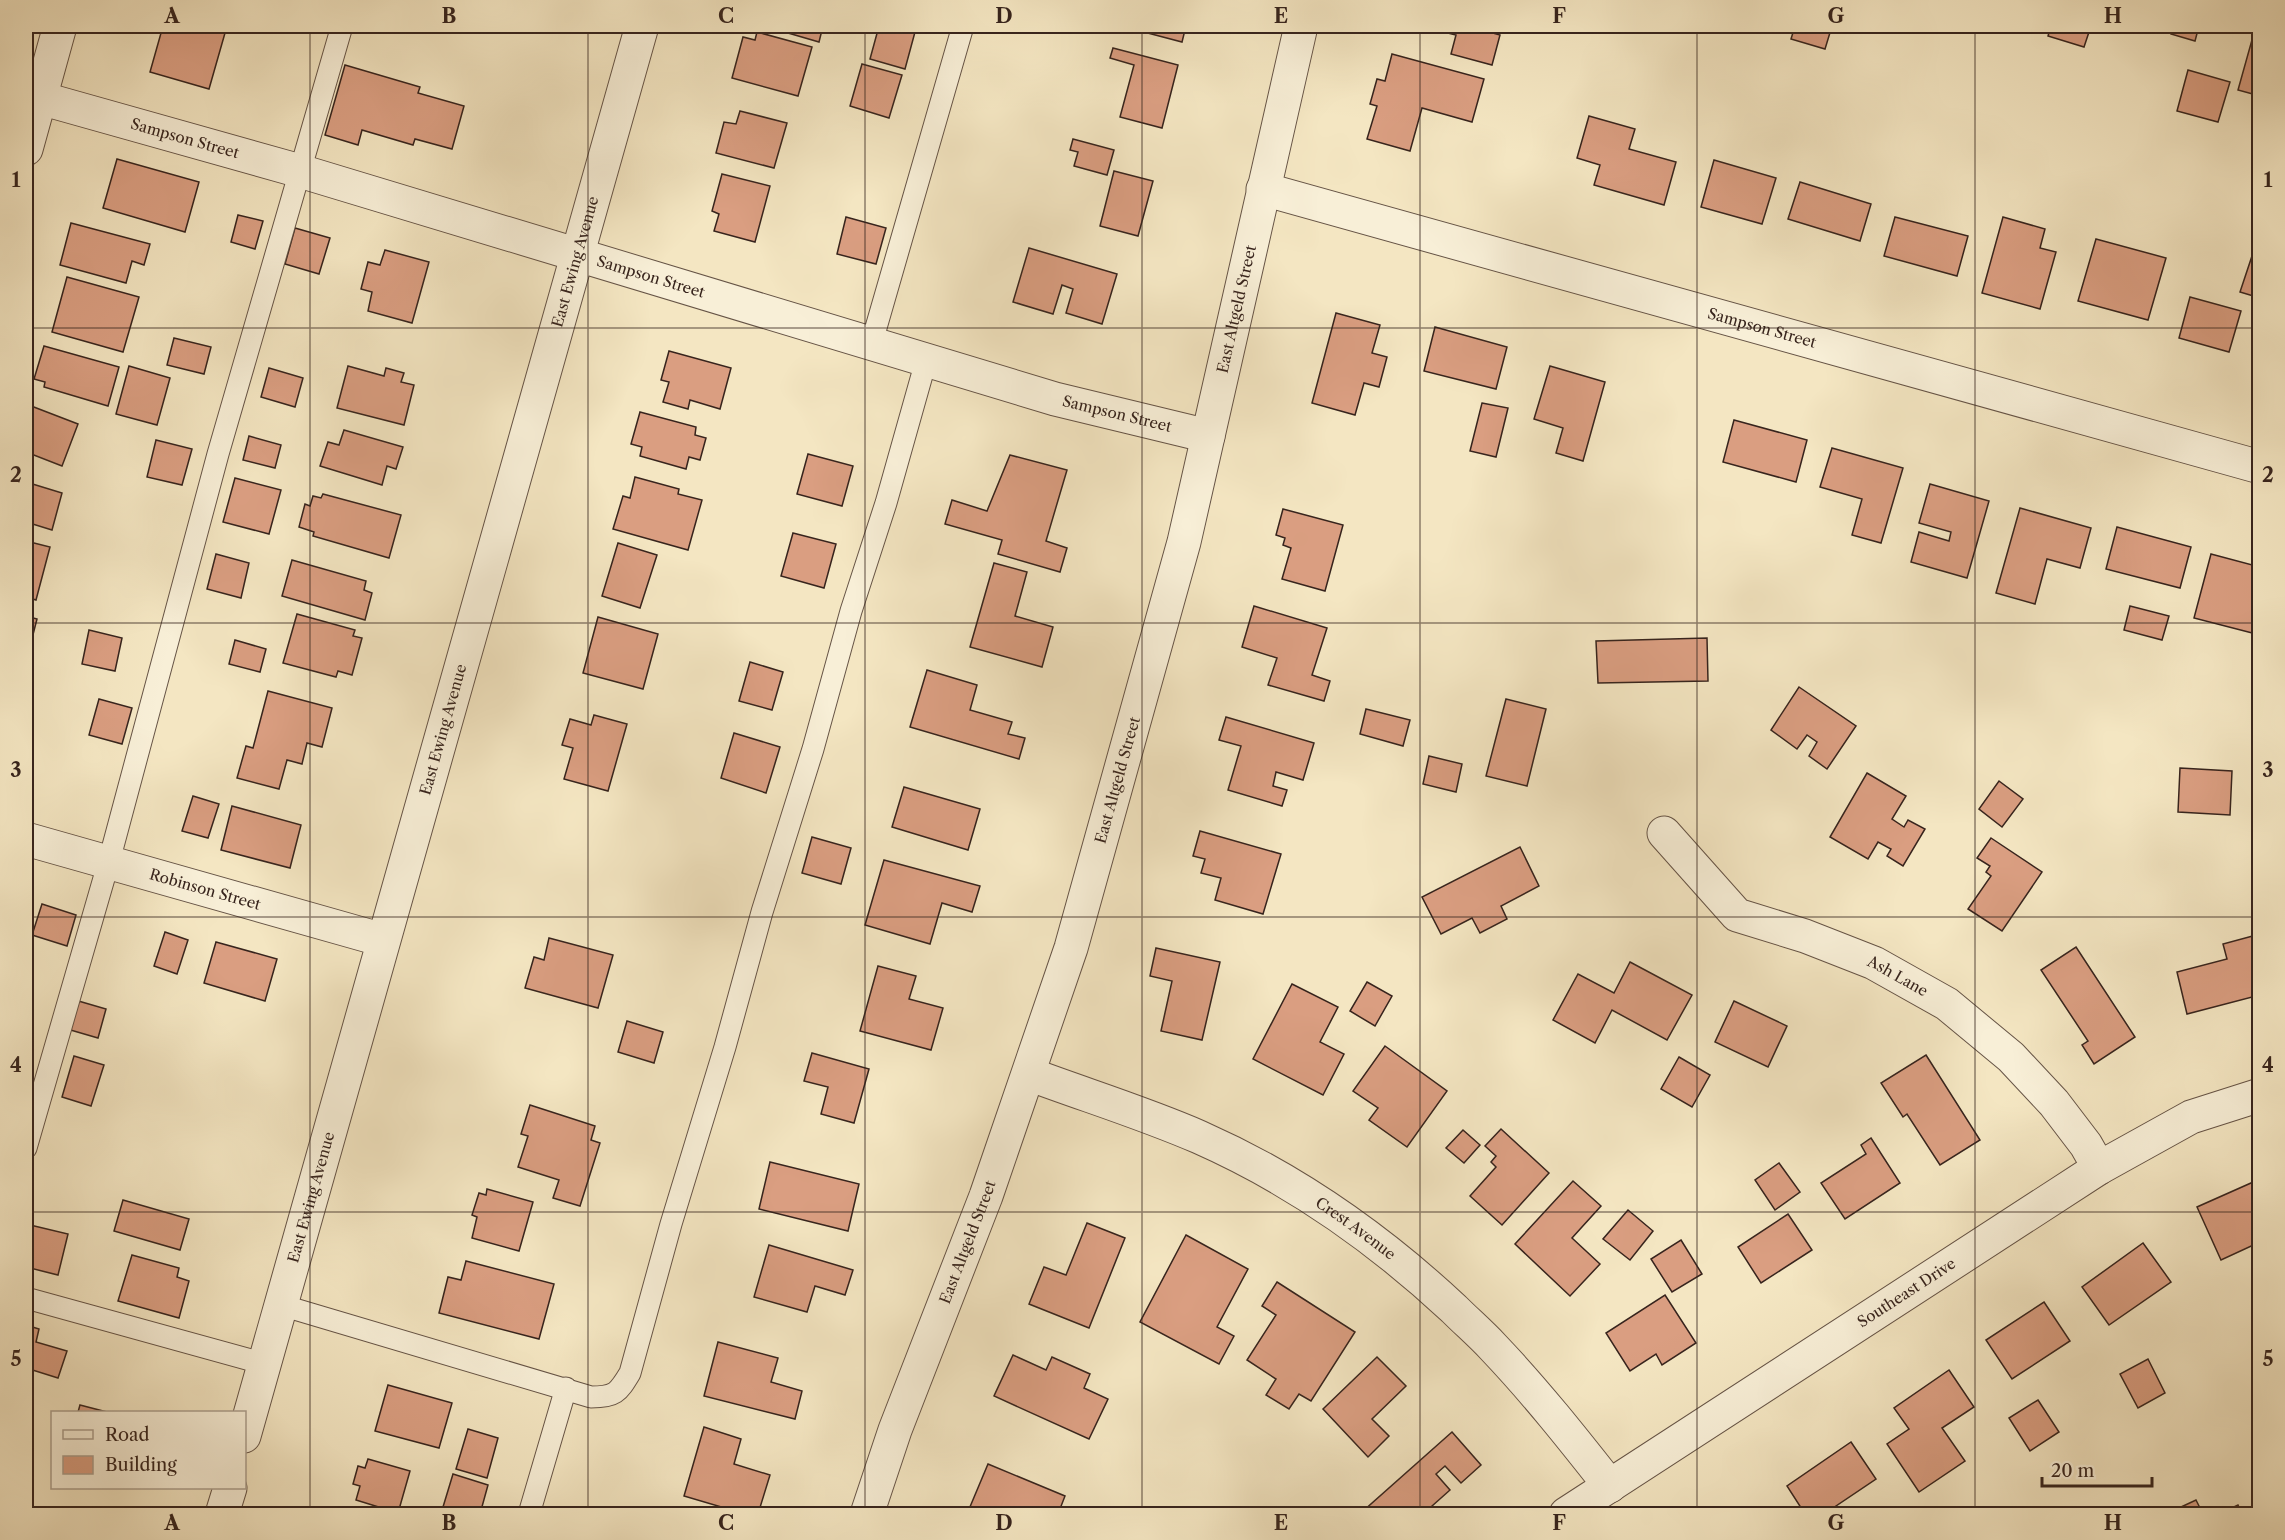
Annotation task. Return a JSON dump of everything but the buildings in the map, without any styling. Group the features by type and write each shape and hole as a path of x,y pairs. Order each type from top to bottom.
{"street":[{"path":"26,149 33,96 60,26"},
{"name":"East Ewing Avenue","path":"246,1429 642,26"},
{"name":"East Altgeld Street","path":"867,1515 895,1430 986,1196 1071,948 1184,542 1302,26"},
{"name":"Sampson Street","path":"33,96 300,171 578,253 872,345 1055,399 1208,436"},
{"name":"Sampson Street","path":"1263,189 2259,467"},
{"name":"Ash Lane","path":"1664,833 1737,915 1805,936 1874,963 1947,1004 2012,1057 2026,1072 2054,1103 2099,1168"},
{"name":"Robinson Street","path":"26,839 383,940"},
{"name":"Crest Avenue","path":"1029,1074 1199,1137 1272,1174 1313,1198 1370,1237 1412,1270 1492,1345 1556,1417 1610,1486"},
{"name":"Southeast Drive","path":"1566,1515 2099,1168 2191,1117 2259,1095"},
{"path":"222,1515 230,1489"}],"lane":[{"path":"26,1148 109,861 218,454 342,26"},
{"path":"872,345 963,26"},
{"path":"281,1305 591,1396 609,1397 621,1389 630,1372 762,912 813,749 851,611 886,503 926,361"},
{"path":"26,1298 265,1364"},
{"path":"529,1515 566,1389"}]}
